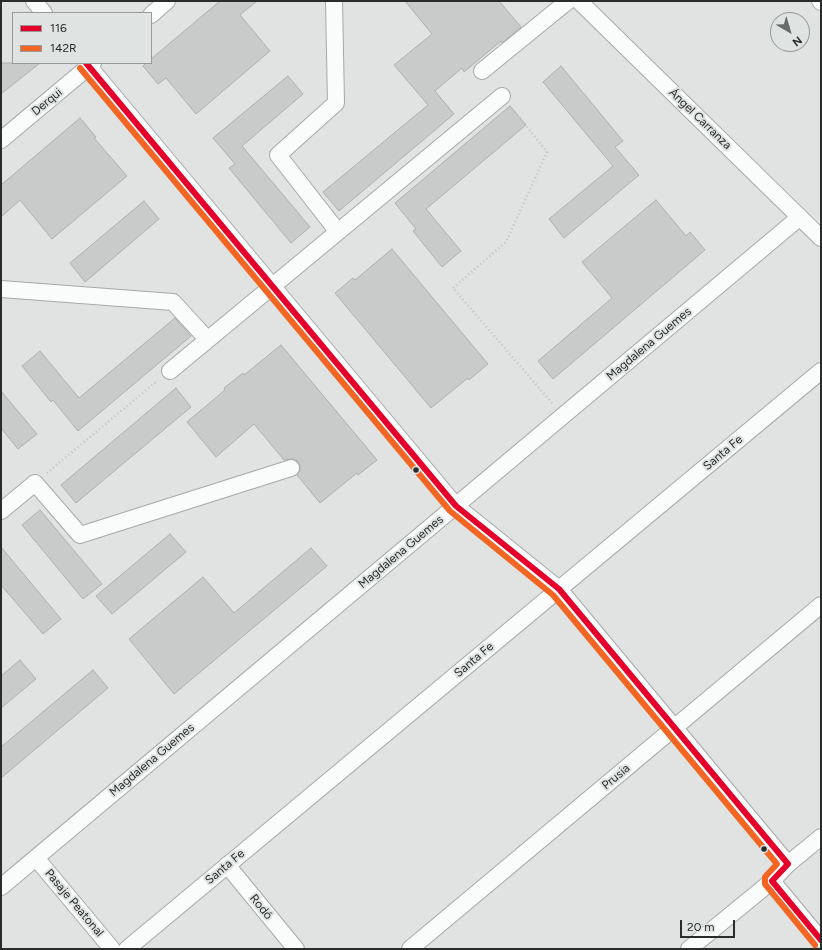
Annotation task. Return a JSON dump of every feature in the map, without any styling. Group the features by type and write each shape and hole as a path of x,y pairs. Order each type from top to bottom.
{"street":[{"path":"34,1 43,12"},
{"path":"152,14 167,1"},
{"path":"334,1 336,103 278,155 338,232"},
{"path":"482,71 568,1"},
{"name":"Ángel Carranza","path":"579,1 821,238"},
{"path":"89,64 456,506 559,589 788,864"},
{"name":"Derqui","path":"1,140 89,64"},
{"path":"170,371 502,96"},
{"name":"Magdalena Guemes","path":"1,887 800,217"},
{"path":"1,289 173,302 207,339"},
{"name":"Santa Fe","path":"127,949 821,371"},
{"path":"1,511 35,483 80,534 291,468"},
{"name":"Prusia","path":"410,949 821,605"},
{"path":"689,949 821,837"},
{"name":"Pasaje Peatonal","path":"36,858 112,949"},
{"name":"Rodó","path":"227,866 296,949"},
{"path":"772,880 821,940"}],"path":[{"path":"502,96 547,152 506,242 453,288 563,416"},
{"path":"35,483 170,371"}],"building":[{"path":"220,1 257,1 240,15 270,51 196,114 166,78 158,84 143,66 145,64 152,64 152,58"},
{"path":"405,1 499,1 521,27 502,43 501,41 464,72 462,68 435,91 454,114 339,211 323,192 428,105 394,65 432,34"},
{"path":"1,63 39,64 1,94"},
{"path":"561,66 623,141 615,147 639,175 564,238 549,219 613,166 543,82"},
{"path":"288,76 303,94 242,146 310,227 291,243 229,168 235,164 213,138"},
{"path":"510,106 526,125 426,209 461,251 442,267 413,231 416,229 395,203"},
{"path":"80,118 96,137 94,138 127,176 52,239 20,200 1,217 1,185"},
{"path":"656,200 686,236 690,232 705,250 553,379 538,361 612,298 582,262"},
{"path":"144,201 159,219 85,282 70,263"},
{"path":"392,249 488,364 431,408 335,293 353,278 355,280"},
{"path":"175,318 191,336 78,431 53,400 51,402 22,366 40,351 79,398"},
{"path":"281,345 377,460 358,475 357,473 320,503 297,475 300,470 298,461 293,459 284,460 254,424 216,457 187,422 225,390 224,388 243,373 244,375"},
{"path":"176,388 191,407 76,503 61,485"},
{"path":"1,391 37,434 18,449 1,428"},
{"path":"40,510 102,584 83,599 22,525"},
{"path":"170,534 186,552 112,614 96,596"},
{"path":"1,547 61,619 43,634 1,585"},
{"path":"311,548 327,566 174,694 129,639 203,577 234,613"},
{"path":"20,660 36,679 1,708 1,676"},
{"path":"93,670 108,688 1,778 1,747"}],"transit line":[{"name":"116","path":"87,64 456,506 559,589 788,864 772,881 821,940"},
{"name":"142R","path":"80,68 450,511 553,595 777,864 765,877 765,884 815,945"}]}
